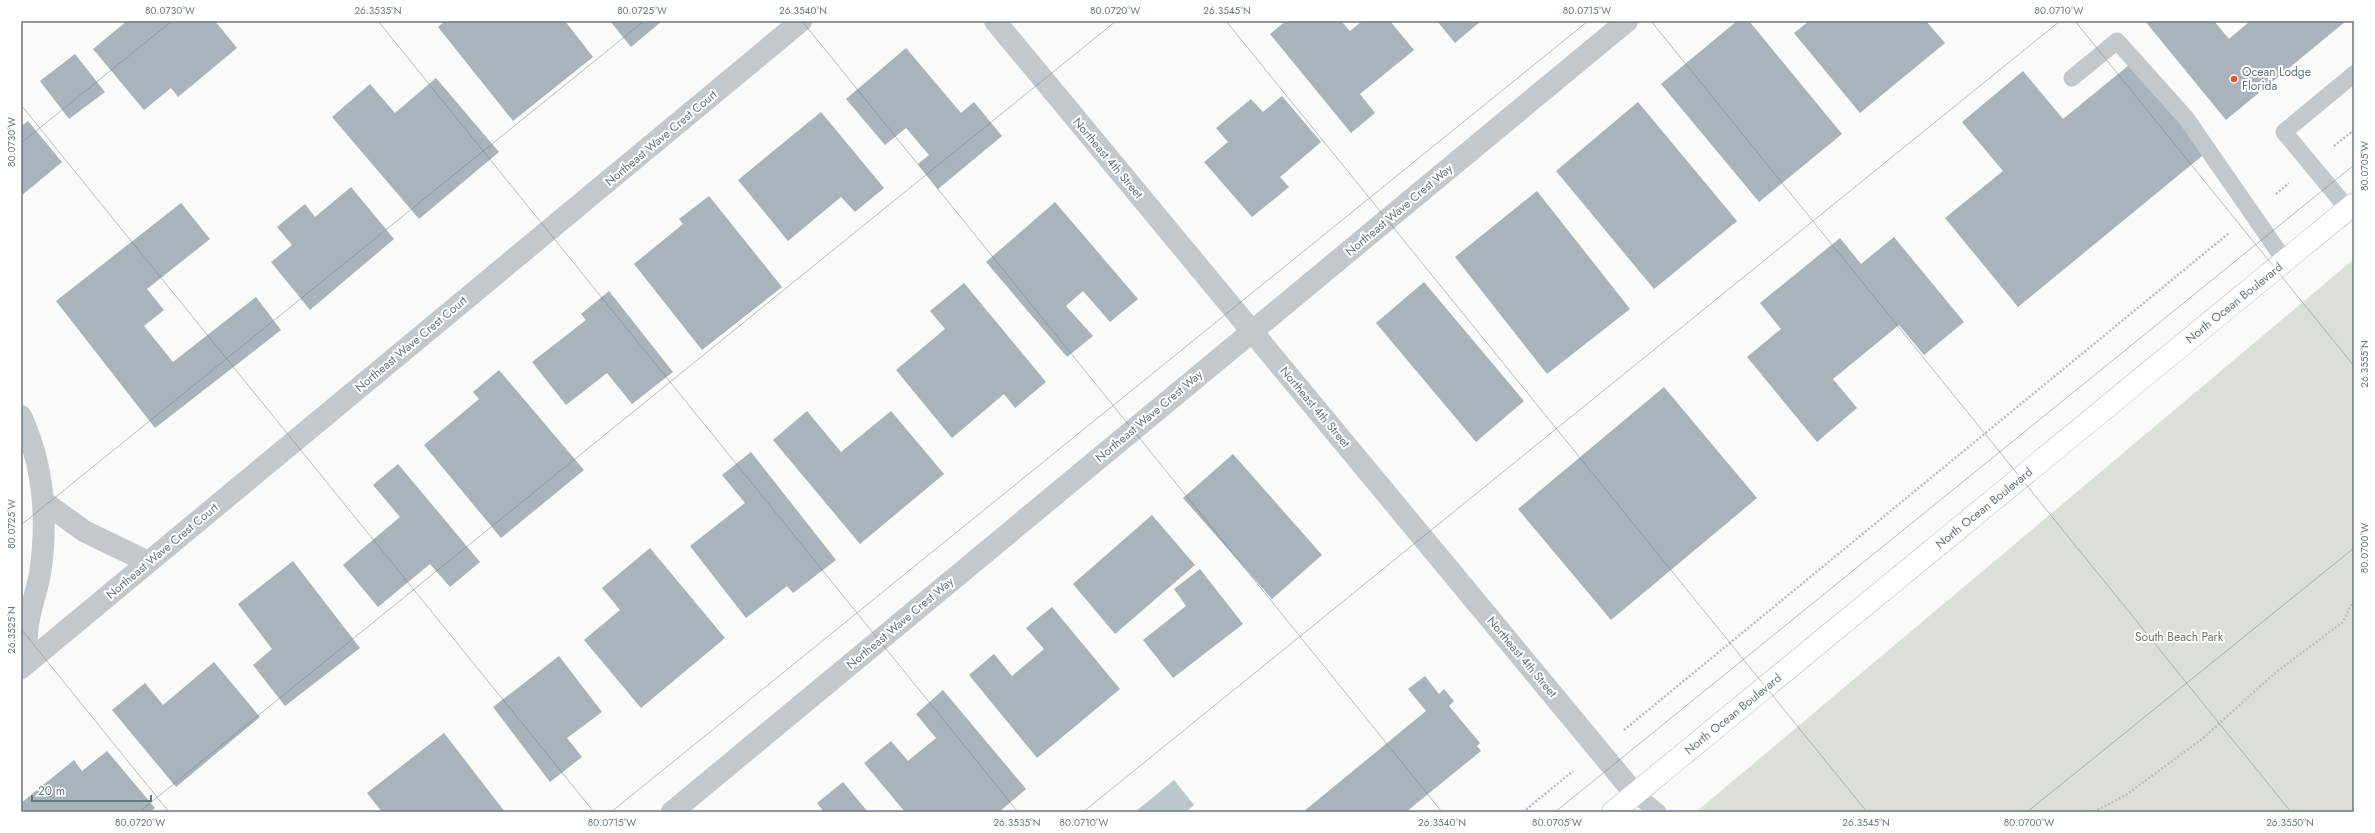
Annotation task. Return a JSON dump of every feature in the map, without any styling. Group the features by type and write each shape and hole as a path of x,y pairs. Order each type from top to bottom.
{"main road":[{"name":"North Ocean Boulevard","path":"1613,812 2351,206"}],"street":[{"name":"Northeast Wave Crest Court","path":"25,665 801,21"},
{"name":"Northeast 4th Street","path":"995,21 1635,794"},
{"name":"Northeast Wave Crest Way","path":"672,812 1627,21"},
{"path":"21,416 38,466 44,502 42,554 27,635 25,665"},
{"path":"44,502 84,531 148,562"}],"lane":[{"path":"2072,78 2117,41 2186,118 2285,261"},
{"path":"2351,206 2284,132 2354,74"},
{"path":"1635,794 1658,812"}],"path":[{"path":"1523,812 2354,130"},
{"path":"2094,812 2126,795 2202,739 2275,673 2343,622 2354,599"}],"green space":[{"name":"South Beach Park","path":"2354,259 2354,812 1696,812"}],"shaded area":[{"path":"1174,780 1194,805 1186,812 1135,812"}],"building":[{"path":"127,21 215,21 237,48 178,97 171,88 144,110 93,49"},
{"path":"445,21 565,21 593,57 513,121 438,27"},
{"path":"610,21 662,21 631,47"},
{"path":"1286,21 1341,21 1350,31 1362,21 1390,21 1414,50 1360,94 1375,113 1351,133 1270,34"},
{"path":"1437,21 1481,21 1455,43"},
{"path":"1737,21 1749,21 1842,134 1759,202 1661,84"},
{"path":"1809,21 1926,21 1945,43 1860,113 1794,33"},
{"name":"Ocean Lodge Florida","path":"2145,21 2214,21 2229,39 2250,21 2346,21 2226,120"},
{"path":"906,48 961,113 974,102 1002,136 938,189 918,164 929,155 906,128 885,145 846,99"},
{"path":"75,54 105,92 69,119 40,81"},
{"path":"2134,61 2208,151 2018,307 1945,218 2003,171 1962,122 2023,71 2063,119"},
{"path":"436,78 499,152 419,219 332,117 370,84 395,113"},
{"path":"1282,96 1321,142 1280,177 1289,187 1252,217 1204,162 1228,142 1216,128 1251,99 1263,112"},
{"path":"1638,102 1737,221 1654,289 1556,171"},
{"path":"821,112 884,188 855,212 841,197 788,241 738,180"},
{"path":"28,121 62,162 21,196 21,126"},
{"path":"351,187 394,239 310,310 271,262 292,245 277,227 305,204 315,217"},
{"path":"1537,191 1630,309 1547,374 1455,257"},
{"path":"709,196 782,287 702,350 634,264 683,224 679,219"},
{"path":"1055,202 1138,299 1110,322 1083,291 1066,306 1093,336 1067,357 986,262"},
{"path":"181,203 210,239 147,289 164,310 144,326 173,362 256,297 281,330 155,428 56,301"},
{"path":"1894,237 1964,322 1924,355 1899,325 1833,379 1857,408 1817,442 1747,357 1781,329 1760,303 1840,238 1861,264"},
{"path":"1424,282 1524,401 1476,442 1376,323"},
{"path":"964,283 1046,382 1015,408 1004,394 952,438 896,370 945,329 930,311"},
{"path":"609,291 673,372 632,404 607,373 566,405 532,362 586,320 581,314"},
{"path":"499,370 584,470 501,538 424,445 479,399 473,392"},
{"path":"1664,387 1757,498 1611,620 1518,509"},
{"path":"807,411 841,452 891,411 944,474 860,544 773,440"},
{"path":"751,452 836,560 793,593 787,586 746,618 690,546 745,503 722,475"},
{"path":"1233,454 1322,555 1272,599 1183,498"},
{"path":"398,464 480,562 450,587 430,564 378,607 343,565 400,517 373,485"},
{"path":"1152,515 1195,565 1115,634 1073,584"},
{"path":"650,548 725,638 641,708 584,640 620,610 602,588"},
{"path":"293,561 360,648 285,706 253,665 272,649 238,604"},
{"path":"1200,569 1243,624 1173,678 1143,640 1186,606 1174,589"},
{"path":"1052,607 1120,689 1037,758 969,675 994,654 1012,676 1044,649 1026,628"},
{"path":"559,656 602,712 567,738 582,757 550,782 493,707"},
{"path":"214,662 260,717 176,787 112,710 145,683 163,705"},
{"path":"1425,676 1439,694 1444,689 1454,701 1449,706 1480,743 1477,746 1481,751 1406,812 1303,812 1426,711 1408,689"},
{"path":"943,690 1026,789 999,812 905,812 864,763 891,741 908,761 936,738 916,714"},
{"path":"444,733 505,812 382,812 367,793"},
{"path":"107,751 155,808 150,812 21,812 21,803 74,760 82,771"},
{"path":"843,782 868,812 824,812 817,803"}],"place":[{"name":"Ocean Lodge Florida","path":"2234,79"}]}
